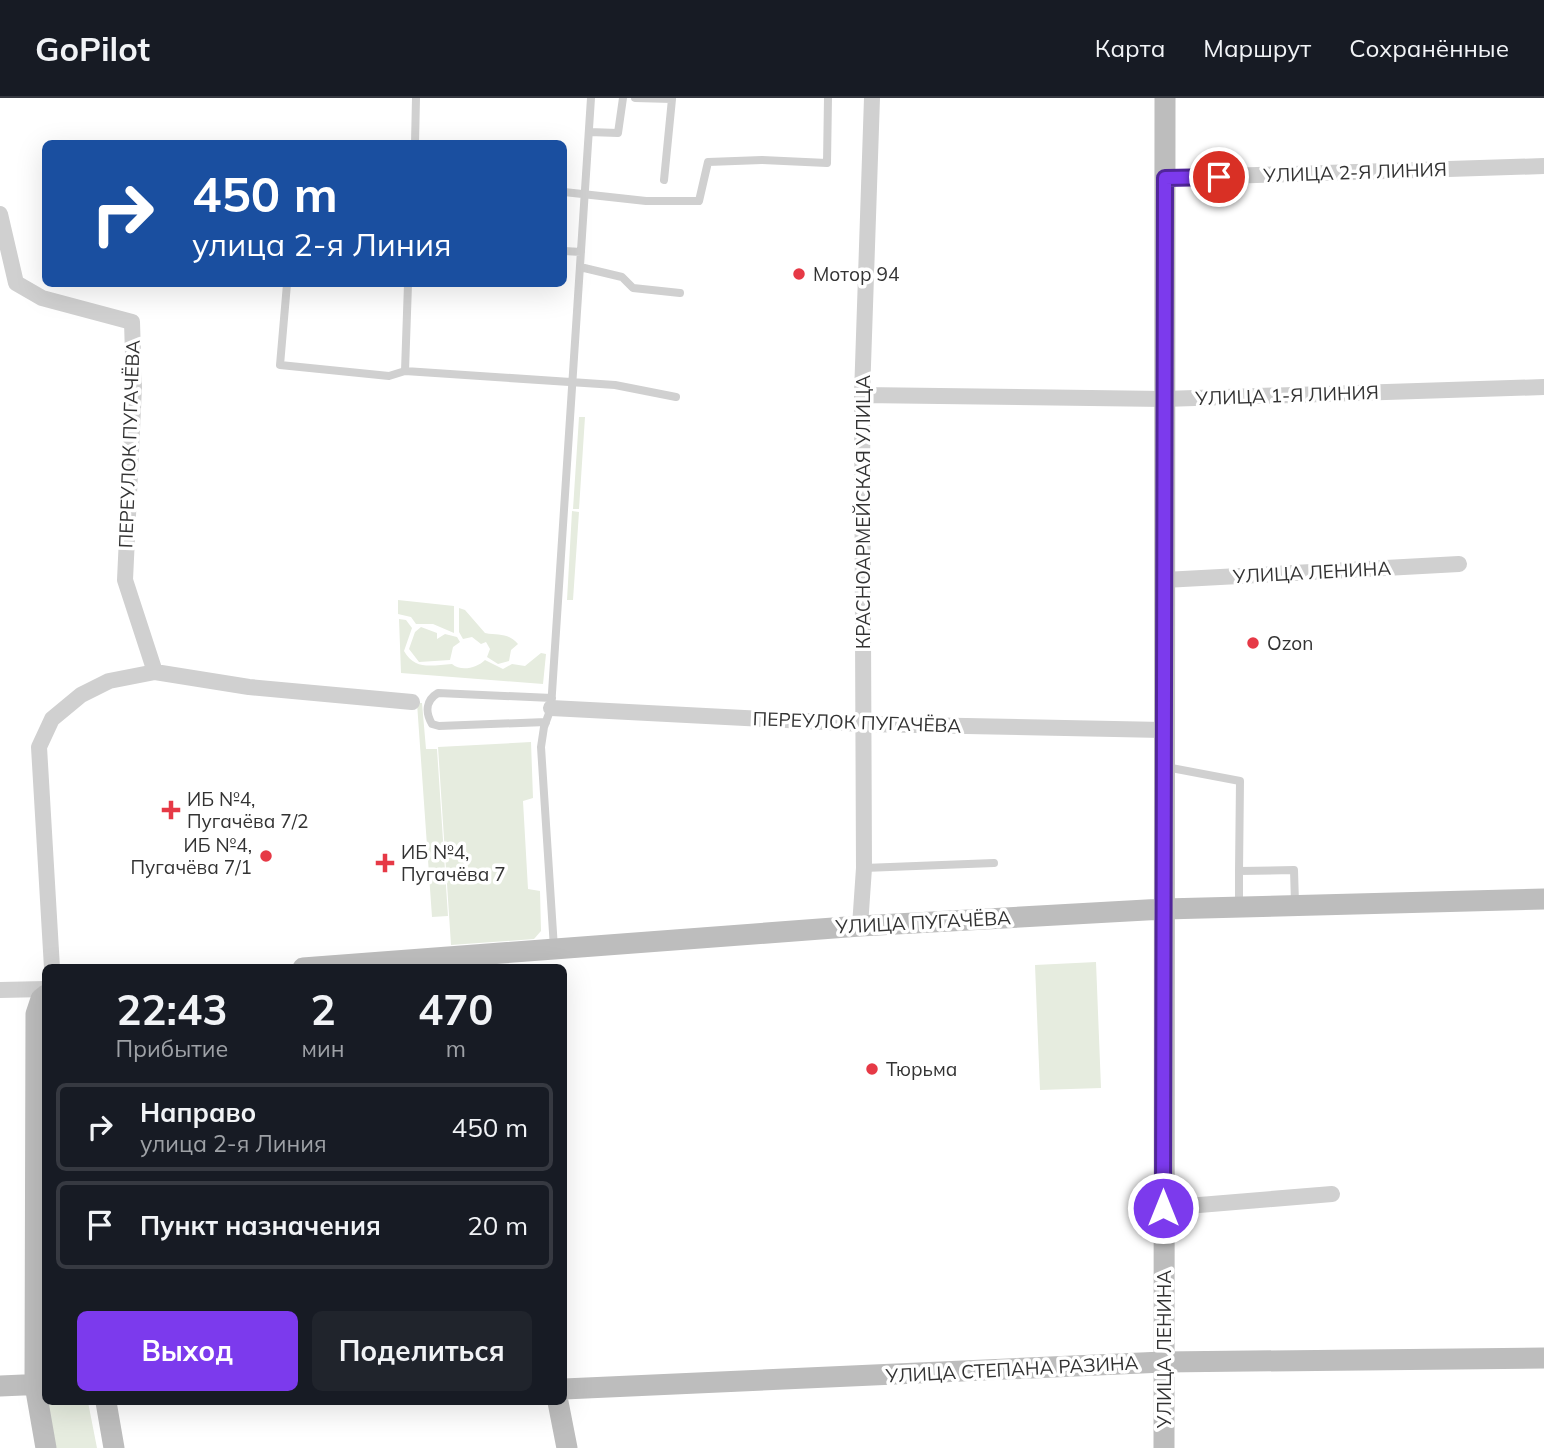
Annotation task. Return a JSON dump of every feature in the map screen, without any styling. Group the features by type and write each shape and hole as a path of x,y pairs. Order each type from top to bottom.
{"main road":[{"name":"УЛИЦА ЛЕНИНА","path":"1164,1448 1166,98"},
{"name":"УЛИЦА ПУГАЧЁВА","path":"400,964 498,960 554,948 860,926 1164,909 1544,899"},
{"path":"0,1386 41,1384 36,1014 42,1003"},
{"name":"УЛИЦА СТЕПАНА РАЗИНА","path":"567,1389 1163,1362 1544,1358"},
{"path":"43,1405 46,1448"},
{"path":"107,1405 114,1448"},
{"path":"559,1405 567,1448"}],"street":[{"name":"КРАСНОАРМЕЙСКАЯ УЛИЦА","path":"860,926 864,868 862,395 872,98"},
{"name":"УЛИЦА 2-Я ЛИНИЯ","path":"1165,178 1544,166"},
{"name":"ПЕРЕУЛОК ПУГАЧЁВА","path":"0,214 16,283 42,298 132,322 134,387 125,580 155,672"},
{"name":"УЛИЦА 1-Я ЛИНИЯ","path":"862,395 1164,399 1544,387"},
{"name":"УЛИЦА ЛЕНИНА","path":"1164,580 1459,564"},
{"path":"52,964 39,747 52,719 82,695 109,681 155,672 249,687 412,702"},
{"name":"ПЕРЕУЛОК ПУГАЧЁВА","path":"550,709 863,724 1163,730"},
{"path":"0,990 42,989"},
{"path":"1163,1208 1332,1194"}],"lane":[{"path":"415,140 416,98"},
{"path":"554,948 541,747 550,709 591,98"},
{"path":"589,132 618,133 623,98"},
{"path":"635,98 672,99 664,180"},
{"path":"567,193 646,201 699,201 708,162 762,160 827,163 828,98"},
{"path":"567,251 581,252"},
{"path":"580,267 622,277 633,288 680,293"},
{"path":"287,287 280,365 389,376 405,371 615,385 676,397"},
{"path":"405,371 408,287"},
{"path":"438,693 550,709 439,726 432,724 428,718 428,704 431,697 438,693"},
{"path":"1163,766 1240,780 1239,907"},
{"path":"864,868 994,863"},
{"path":"1239,871 1294,870 1295,905"}],"shaded area":[{"path":"579,417 585,417 579,509 573,509"},
{"path":"572,511 579,512 573,600 567,600"},
{"path":"398,600 454,606 454,633 433,624 416,624 411,617 398,614"},
{"path":"459,608 465,610 485,633 506,636 518,644 511,650 509,661 498,664 487,657 490,649 486,642 481,644 472,637 463,639 459,632"},
{"path":"399,619 406,620 412,628 404,651 413,662 431,666 452,664 464,668 473,667 485,660 503,669 512,664 525,666 541,653 546,654 543,684 401,673"},
{"path":"421,627 437,633 437,639 445,634 457,637 460,642 453,647 450,660 419,662 409,649 415,632"},
{"path":"417,703 422,703 426,749 437,749 448,916 432,917"},
{"path":"531,742 533,798 523,801 528,889 540,891 541,931 534,939 451,945 438,747"},
{"path":"1096,962 1101,1088 1040,1090 1035,965"},
{"path":"47,1405 89,1405 97,1448 54,1448"}],"place":[{"name":"Мотор 94","path":"799,274"},
{"name":"Ozon","path":"1253,643"},
{"name":"ИБ №4, Пугачёва 7/2","path":"171,810"},
{"name":"ИБ №4, Пугачёва 7/1","path":"266,856"},
{"name":"ИБ №4, Пугачёва 7","path":"385,863"},
{"name":"Тюрьма","path":"872,1069"}],"route":[{"path":"1163,1208 1165,178 1219,177"}]}
